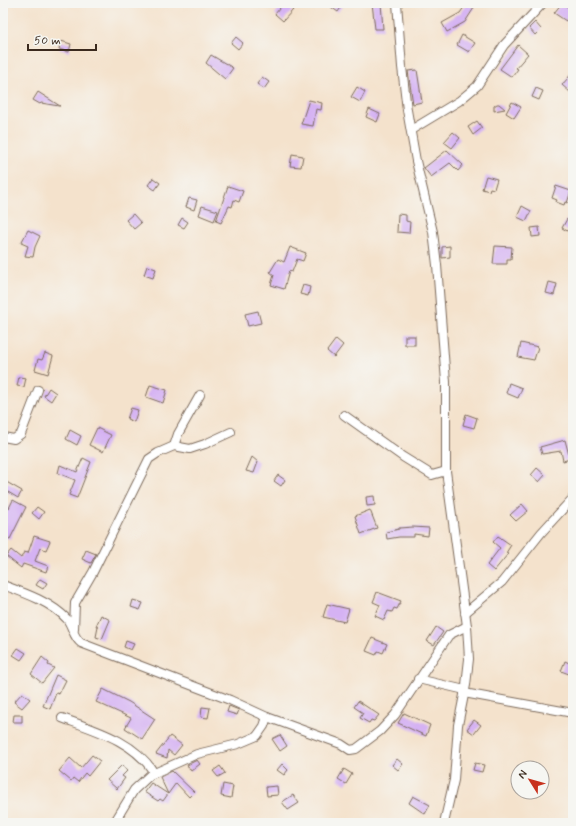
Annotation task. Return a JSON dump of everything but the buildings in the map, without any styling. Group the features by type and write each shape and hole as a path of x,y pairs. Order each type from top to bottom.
{"street":[{"path":"397,3 402,67 411,130 416,160 432,225 437,265 445,349 446,471 467,626 469,659 465,692 458,725 454,780 444,823"},
{"path":"411,130 459,101 477,86 504,45 543,3"},
{"path":"3,437 14,439 21,434 38,390"},
{"path":"174,446 178,434 200,396"},
{"path":"344,415 403,457 432,475 446,471"},
{"path":"74,632 75,603 93,572 149,460 158,453 174,446 190,449 231,432"},
{"path":"465,613 502,582 541,533 573,498"},
{"path":"3,585 31,596 58,610 72,625 75,637 81,643 230,700 267,717 341,744 350,750 356,749 380,731 395,716 418,679 449,635 467,626"},
{"path":"418,679 465,692 573,713"},
{"path":"114,823 134,790 146,778 197,754 238,744 258,736 267,717"},
{"path":"62,718 112,737 141,756 154,773"}]}
